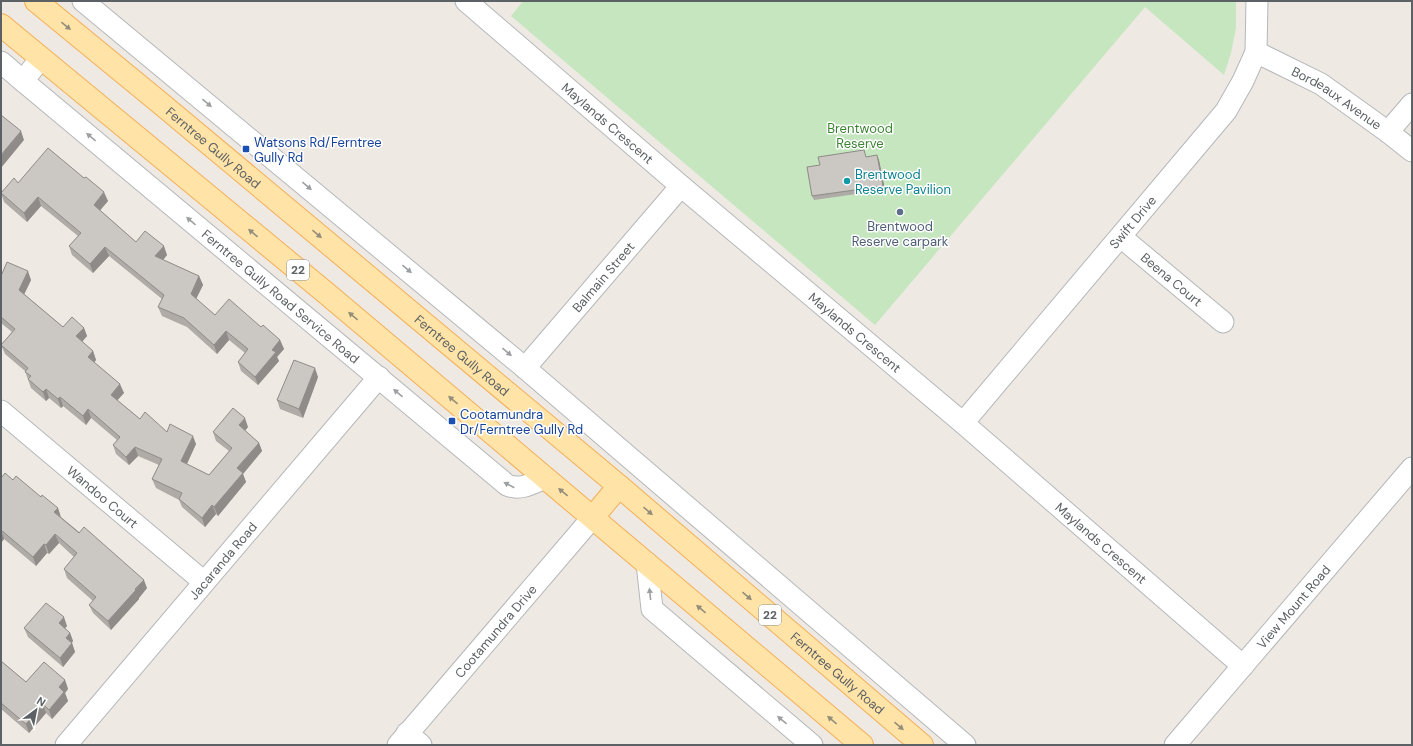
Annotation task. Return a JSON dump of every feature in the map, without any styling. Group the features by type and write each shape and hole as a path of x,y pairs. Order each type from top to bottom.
{"main road":[{"name":"Ferntree Gully Road","path":"36,1 619,486 922,745"},
{"name":"22","path":"1,25 320,288 862,745"},
{"path":"593,517 619,486"}],"street":[{"path":"83,1 526,368 965,745"},
{"name":"Maylands Crescent","path":"466,1 681,186 962,423 1243,666"},
{"name":"Swift Drive","path":"962,423 1226,112 1243,81 1256,52 1257,1"},
{"name":"Bordeaux Avenue","path":"1256,52 1321,84 1412,151"},
{"path":"23,81 42,58"},
{"name":"Ferntree Gully Road Service Road","path":"1,62 507,484 513,488 519,488 546,478"},
{"path":"159,102 177,78"},
{"path":"1388,132 1412,104"},
{"name":"Balmain Street","path":"526,368 681,186"},
{"name":"Beena Court","path":"1121,237 1223,322"},
{"name":"Jacaranda Road","path":"66,745 379,377"},
{"name":"Wandoo Court","path":"1,411 204,582"},
{"name":"View Mount Road","path":"1175,745 1412,468"},
{"name":"Cootamundra Drive","path":"409,741 593,517"},
{"path":"647,563 652,609 812,745"}],"green space":[{"name":"Brentwood Reserve","path":"523,1 1236,1 1236,28 1231,53 1224,75 1145,7 875,325 511,16"}],"building":[{"path":"1,115 21,131 1,155"},
{"path":"48,148 84,178 86,177 104,192 94,205 136,242 145,231 164,246 155,256 199,276 191,294 215,315 229,299 261,327 263,325 280,340 272,350 276,352 255,377 238,362 248,349 226,331 214,345 184,318 158,307 164,295 105,247 90,264 69,246 81,233 38,197 24,213 1,193 14,178 18,183"},
{"name":"Brentwood Reserve Pavilion","path":"864,150 866,157 877,155 883,186 812,196 807,167 820,165 818,157"},
{"path":"7,262 28,271 19,290 63,327 72,317 84,328 76,336 93,351 88,357 120,384 111,395 140,419 145,412 167,432 170,424 193,436 181,461 209,475 232,448 213,432 233,408 245,418 239,425 259,443 237,468 243,473 214,507 212,505 202,518 179,499 182,493 152,479 162,459 135,447 126,457 113,445 120,437 88,409 83,416 60,397 58,399 46,389 43,392 28,379 31,376 25,372 28,368 1,345 15,329 1,317 1,276"},
{"path":"294,360 315,368 299,409 277,400"},
{"path":"5,473 13,480 16,476 41,497 42,495 58,508 54,512 79,533 84,527 144,580 108,621 89,605 96,597 64,569 77,553 55,534 33,557 1,530 1,477"},
{"path":"46,603 64,617 59,623 70,633 66,638 72,643 60,658 24,628"},
{"path":"1,661 26,682 44,662 65,680 59,687 64,692 49,710 43,704 26,724 1,703"}],"place":[{"name":"Watsons Rd/Ferntree Gully Rd","path":"246,149"},
{"name":"Brentwood Reserve Pavilion","path":"847,181"},
{"name":"Brentwood Reserve carpark","path":"900,212"},
{"name":"Cootamundra Dr/Ferntree Gully Rd","path":"452,421"}]}
